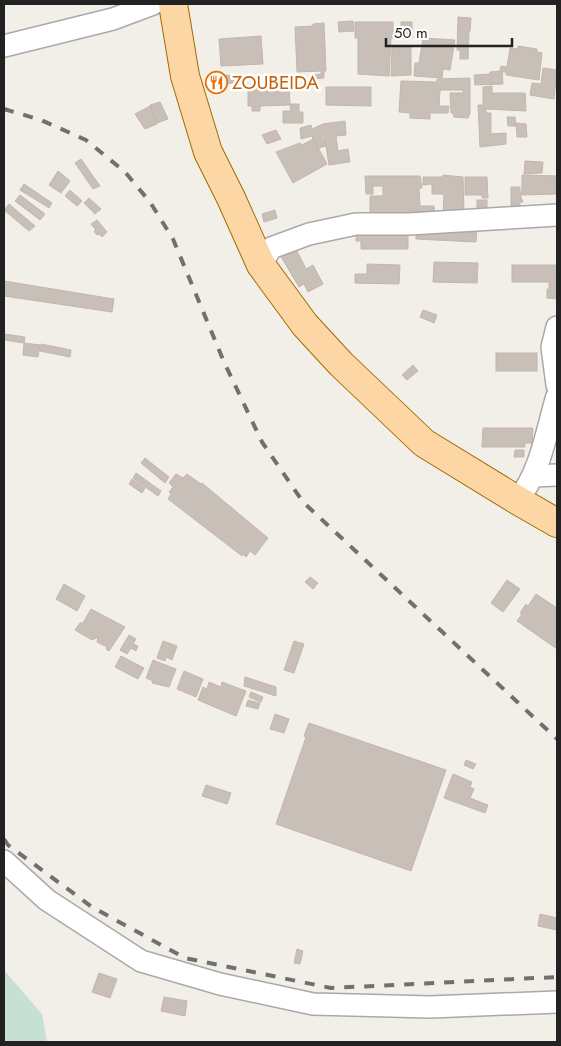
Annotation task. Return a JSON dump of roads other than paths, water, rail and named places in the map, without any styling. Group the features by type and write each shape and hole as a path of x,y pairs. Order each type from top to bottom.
{"main road":[{"path":"173,4 185,76 208,152 261,265 311,331 341,364 424,443 517,500 557,522"}],"street":[{"path":"4,46 113,19 153,4"},
{"path":"261,265 270,248 308,234 356,224 409,224 557,215"},
{"path":"557,327 552,347 557,385"},
{"path":"517,500 533,476 557,396"},
{"path":"533,476 557,475"},
{"path":"4,861 47,900 141,961 220,984 313,1004 430,1007 557,1002"}],"railway":[{"path":"4,109 41,120 86,140 125,172 150,202 173,239 224,362 262,442 303,502 557,739"},
{"path":"4,839 8,845 92,907 185,958 331,988 557,977"}],"place":[{"name":"ZOUBEIDA","path":"216,82"}]}
